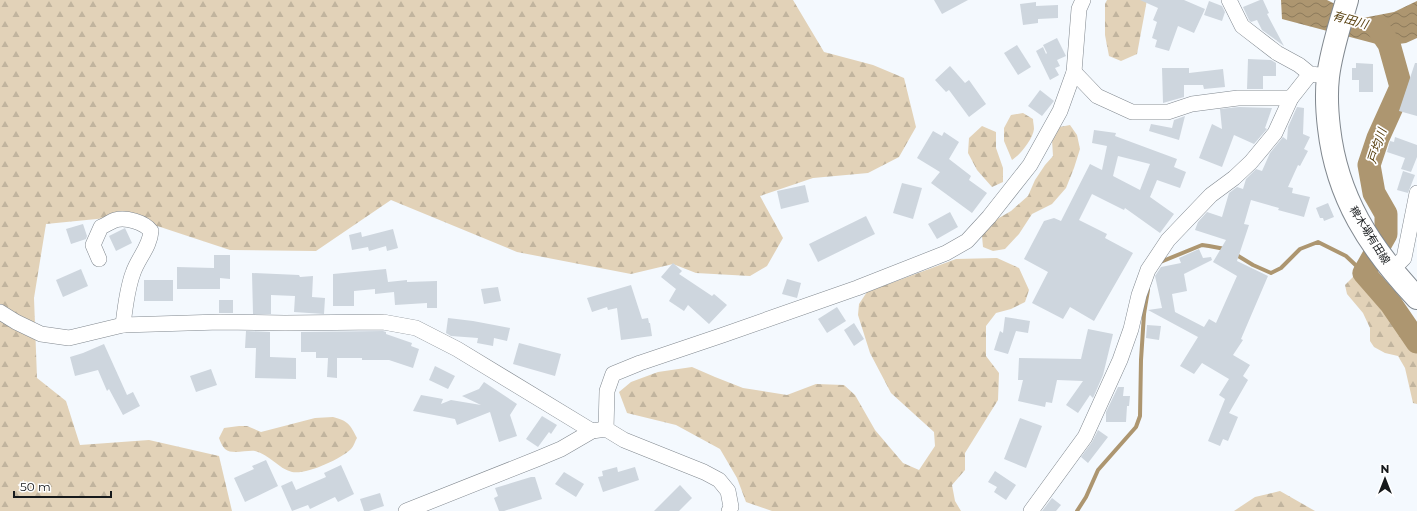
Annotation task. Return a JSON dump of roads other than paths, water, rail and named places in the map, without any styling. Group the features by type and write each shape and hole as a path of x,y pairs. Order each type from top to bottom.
{"main road":[{"name":"稗木場有田線","path":"1347,0 1335,42 1319,75 1327,97 1332,146 1338,173 1345,194 1356,218 1388,266 1417,298"}],"street":[{"path":"599,430 607,391 613,374 640,363 857,288 946,253 967,242 1030,165 1060,111 1074,72 1079,9 1082,0"},
{"path":"1031,511 1085,437 1120,360 1131,329 1139,295 1148,270 1168,240 1211,195 1251,162 1275,133 1291,98 1319,75 1277,53 1242,26 1229,0"},
{"path":"1074,72 1097,96 1132,112 1168,112 1192,104 1238,98 1291,98"},
{"path":"1388,266 1404,258 1417,194"},
{"path":"99,259 93,245 101,227 117,220 134,221 147,226 151,231 151,239 133,272 128,288 123,325"},
{"path":"0,312 16,322 41,334 69,338 123,325 220,322 383,322 416,328 456,349 492,372 599,430 704,472 719,480 728,491 731,507 729,511"},
{"path":"406,511 561,449 599,430"}],"water":[{"name":"有田川","path":"1281,0 1327,0 1363,18 1394,12 1417,1 1417,38 1406,43 1384,46 1282,19"}],"waterway":[{"name":"戸均川","path":"1378,28 1389,44 1401,87 1378,138 1369,165 1374,193 1386,214 1386,234 1364,273 1391,304 1417,342"},
{"path":"1235,254 1253,265 1271,273 1281,268 1300,249 1318,242 1346,256 1364,273"},
{"path":"1158,263 1202,245 1225,249"},
{"path":"1077,511 1086,497 1098,470 1136,427 1140,416 1141,360 1144,314 1148,290"}]}
